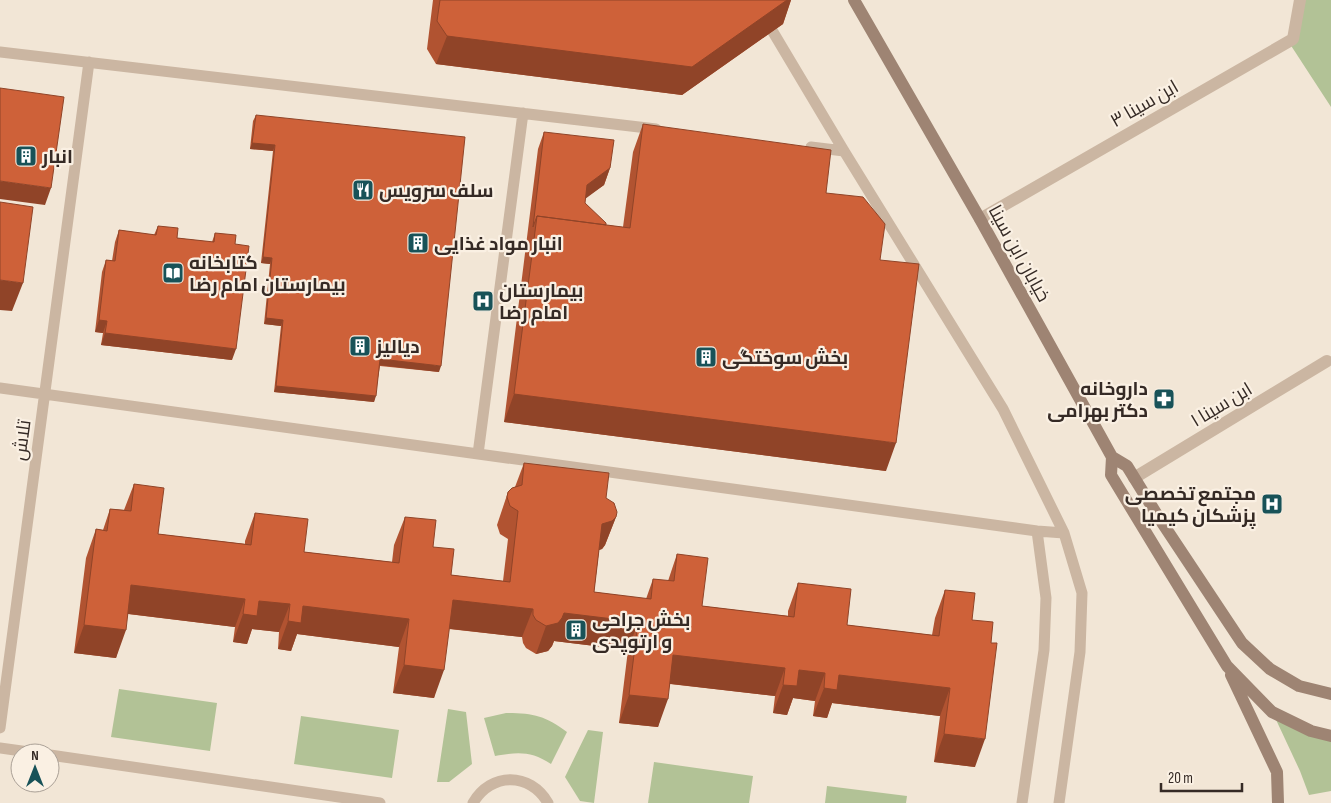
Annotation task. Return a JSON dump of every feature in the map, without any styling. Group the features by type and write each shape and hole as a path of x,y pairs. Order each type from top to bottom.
{"main road":[{"name":"خیابان ابن سینا","path":"854,0 980,219 1112,457 1127,466 1242,643 1270,669 1299,686 1331,694"},
{"path":"1112,457 1111,475 1227,666 1277,772 1278,803"},
{"path":"1227,666 1272,712 1311,731 1331,736"}],"street":[{"name":"ابن سینا ۳","path":"980,219 1293,39 1300,0"},
{"name":"ابن سینا ۱","path":"1134,478 1327,361"}],"lane":[{"path":"754,0 844,151 1003,409 1064,533 1082,593 1080,652 1059,803"},
{"path":"0,52 669,130"},
{"name":"تلاش","path":"0,728 89,62"},
{"path":"478,454 523,113"},
{"path":"796,145 844,151"},
{"path":"0,388 1037,531 1064,533"},
{"path":"1022,803 1044,650 1046,598 1037,531"},
{"path":"60,757 312,798 380,803"},
{"path":"473,803 484,788 494,782 516,780 526,782 536,788 548,803"}],"green space":[{"path":"1297,0 1331,0 1331,107 1288,41"},
{"path":"119,689 217,703 210,751 111,737"},
{"path":"448,709 466,712 472,764 449,782 437,782"},
{"path":"1271,709 1331,736 1331,791 1309,795"},
{"path":"506,713 539,716 567,732 551,764 537,757 524,754 495,756 484,718"},
{"path":"301,716 399,730 392,778 294,764"},
{"path":"588,730 603,732 594,803 580,801 565,777"},
{"path":"654,762 753,776 749,803 648,803"},
{"path":"827,786 907,796 906,803 825,803"}],"building":[{"path":"440,0 787,0 692,67 447,36 437,21"},
{"name":"انبار","path":"0,88 64,97 51,188 0,181"},
{"path":"256,115 465,137 441,366 380,359 376,396 276,386 283,320 266,318 272,258 263,257 275,145 252,143"},
{"name":"بخش سوختگی","path":"643,124 831,150 826,193 863,197 885,224 880,260 919,264 896,443 514,394 537,216 630,228"},
{"path":"544,132 614,140 610,168 587,185 585,203 606,225 537,216 533,227"},
{"path":"0,202 33,207 23,283 0,280"},
{"path":"158,226 178,228 177,238 214,242 215,233 236,235 235,244 249,246 236,349 105,333 107,321 99,320 106,260 115,261 119,230 156,235"},
{"name":"بخش جراحی و ارتوپدی","path":"524,463 609,473 606,498 614,503 617,512 616,517 612,521 602,524 594,592 651,599 653,579 674,581 677,554 708,558 702,606 794,617 798,583 851,589 847,625 939,636 945,590 975,593 972,620 993,622 991,643 997,643 985,739 944,734 950,688 839,675 837,690 824,688 825,673 799,670 797,686 783,685 785,668 673,655 668,699 629,695 638,622 564,613 558,623 546,626 536,620 533,615 533,609 453,600 444,670 404,665 409,619 303,606 301,623 288,621 290,604 259,601 257,616 243,614 245,599 131,585 126,630 84,625 96,529 107,531 110,509 131,511 134,484 164,488 158,534 251,545 255,513 308,519 304,552 399,563 405,517 436,520 433,547 454,549 451,575 510,582 518,511 510,506 507,497 508,492 512,488 522,485"}],"place":[{"name":"انبار","path":"26,156"},
{"name":"سلف سرویس","path":"363,190"},
{"name":"انبار مواد غذایی","path":"418,243"},
{"name":"کتابخانه بیمارستان امام رضا","path":"173,273"},
{"name":"بیمارستان امام رضا","path":"483,301"},
{"name":"دیالیز","path":"360,346"},
{"name":"بخش سوختگی","path":"706,357"},
{"name":"داروخانه دکتر بهرامی","path":"1164,399"},
{"name":"مجتمع تخصصی پزشکان کیمیا","path":"1272,504"},
{"name":"بخش جراحی و ارتوپدی","path":"576,630"}]}
